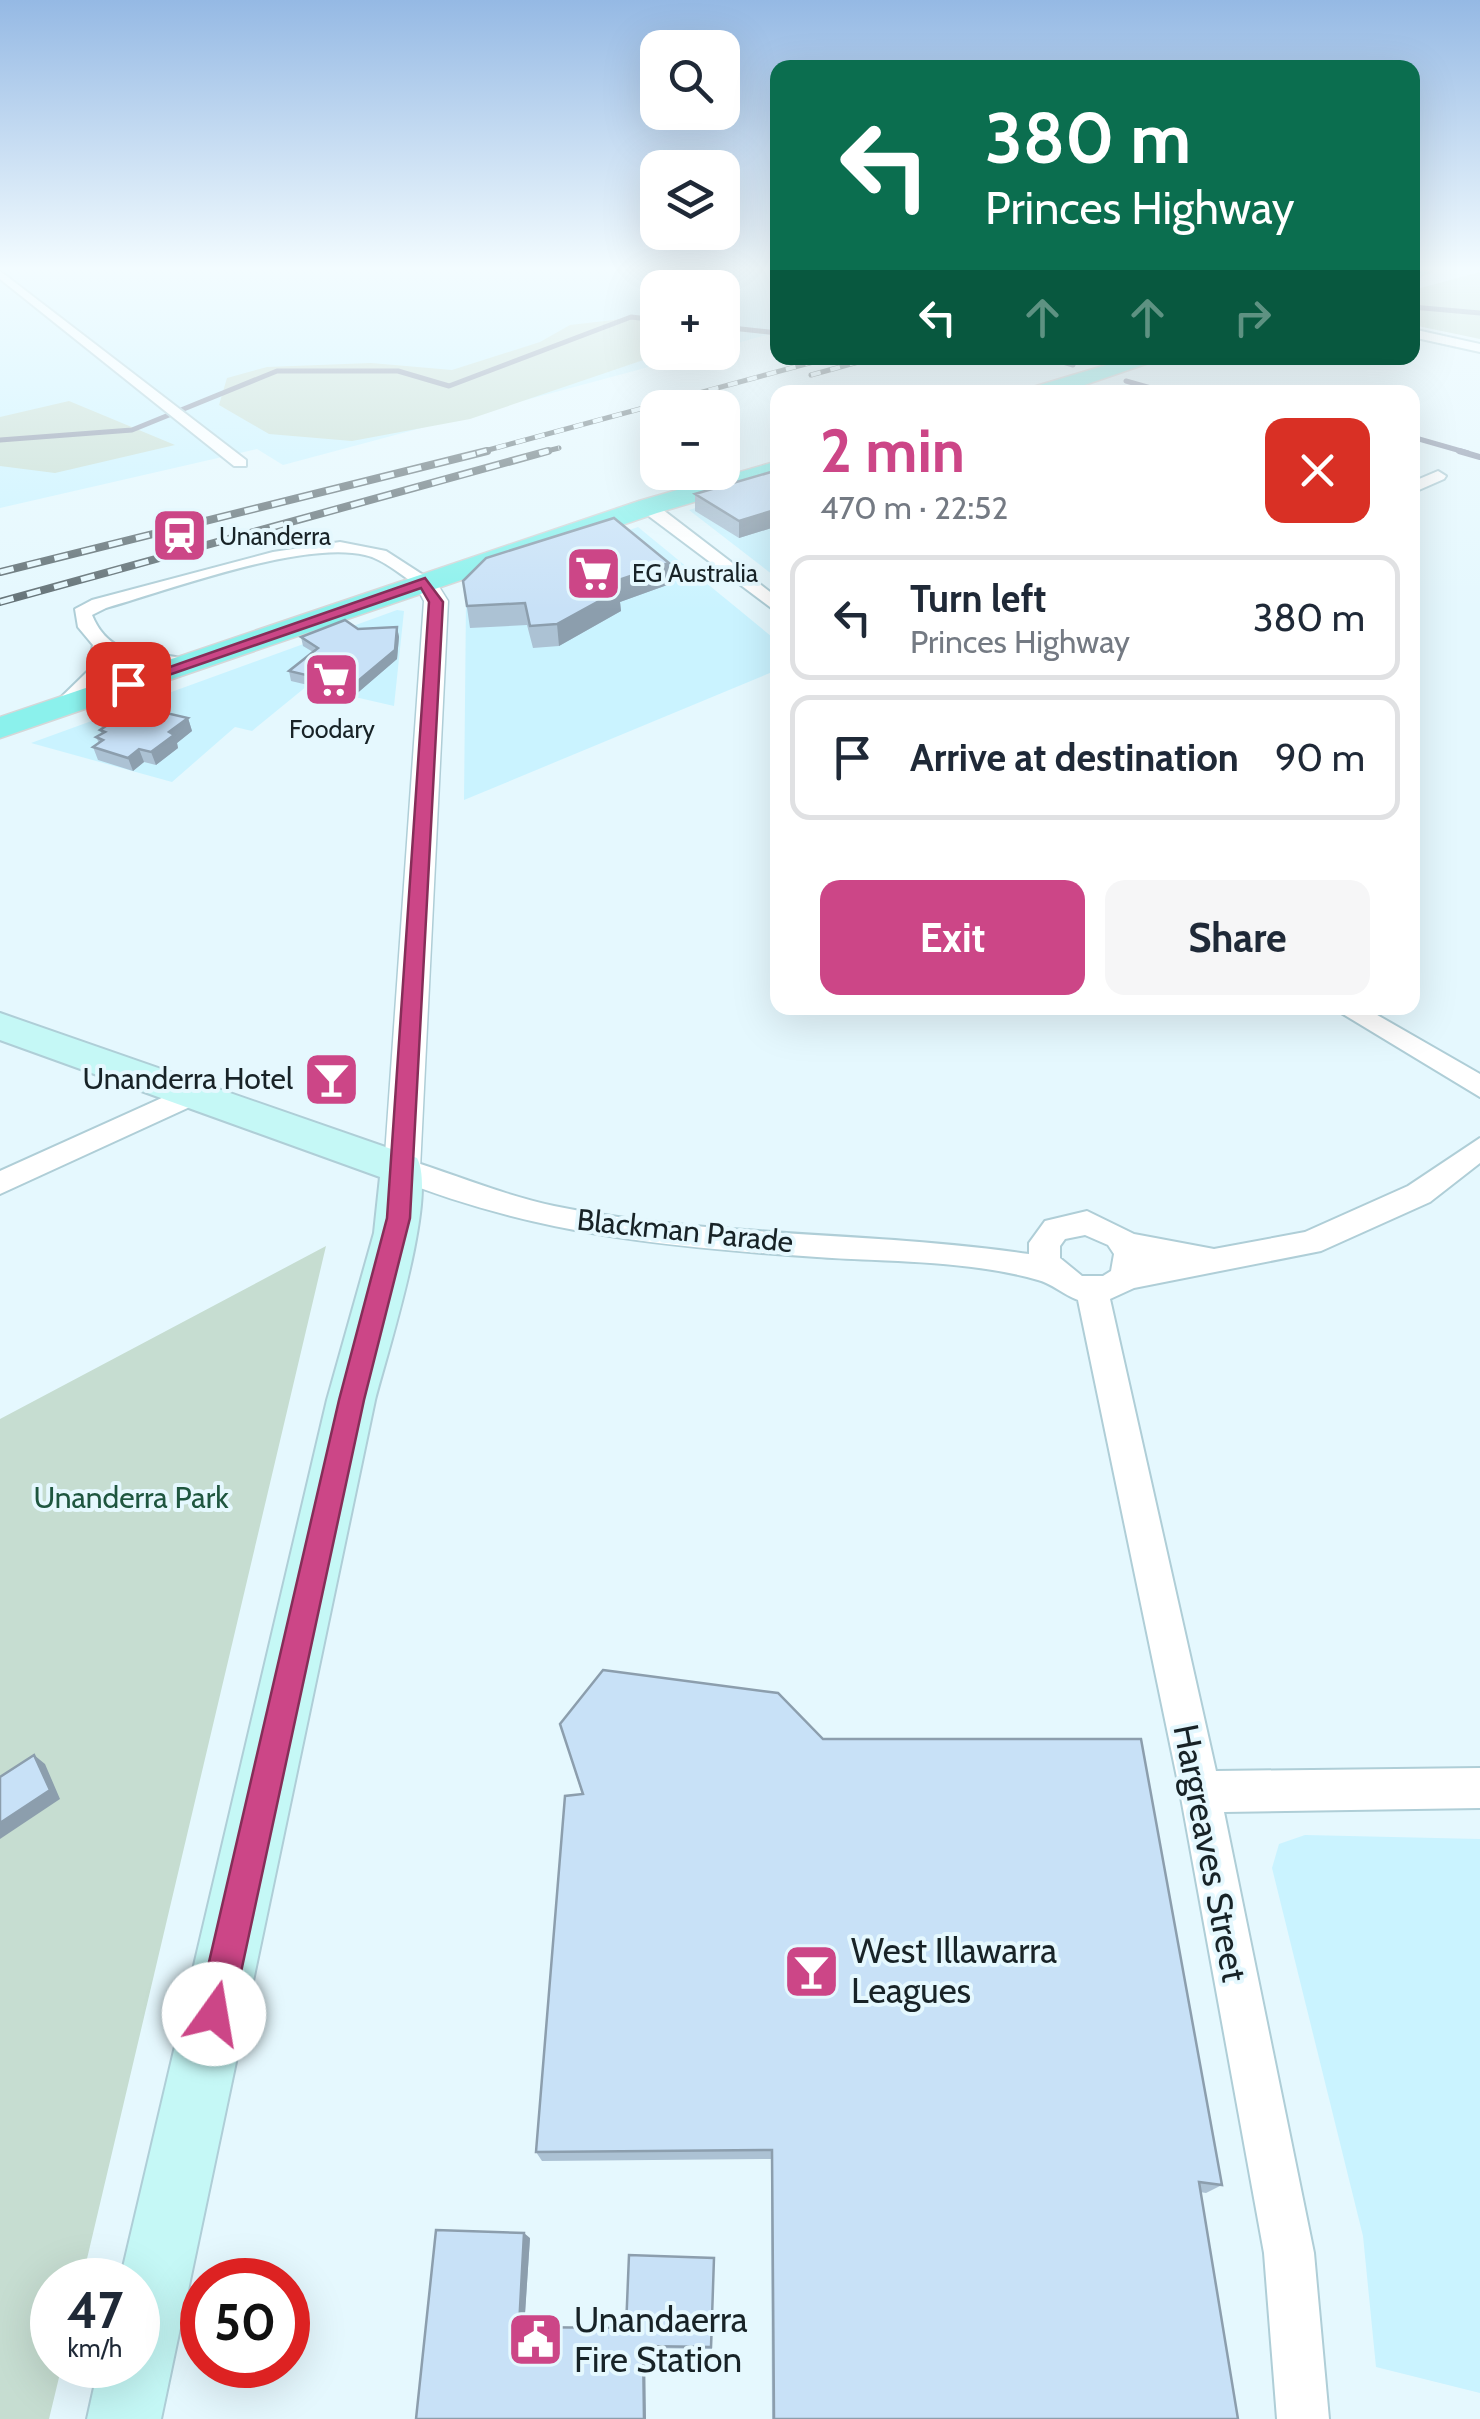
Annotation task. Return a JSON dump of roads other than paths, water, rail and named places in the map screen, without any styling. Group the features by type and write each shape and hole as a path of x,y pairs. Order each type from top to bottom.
{"main road":[{"path":"0,728 648,507 770,471"},
{"path":"0,1026 402,1169 396,1233 347,1419 160,2259"},
{"path":"124,2419 131,2388"}],"street":[{"path":"142,384 240,464"},
{"path":"1420,484 1438,476"},
{"path":"648,507 770,601"},
{"path":"184,665 138,661 103,642 82,618 89,607 290,555 365,549 425,582 436,602 402,1169"},
{"path":"60,707 98,673 103,642"},
{"path":"1358,1015 1480,1087"},
{"path":"0,1183 194,1093"},
{"path":"1109,1284 1132,1262 1126,1245 1110,1230 1088,1223 1056,1229 1047,1256 1068,1284 1109,1284 1310,1244 1419,1194 1480,1148"},
{"name":"Blackman Parade","path":"402,1169 490,1203 572,1219 759,1242 976,1256 1047,1256"},
{"path":"1126,1245 1225,1258"},
{"name":"Hargreaves Street","path":"1109,1284 1288,2253 1303,2419"},
{"path":"1200,1792 1480,1788"}],"waterway":[{"path":"0,440 132,430 245,384"},
{"path":"442,384 455,384"},
{"path":"1136,384 1140,385"},
{"path":"1420,439 1468,453"},
{"path":"1459,451 1480,457"}],"railway":[{"path":"477,453 732,384"},
{"path":"539,453 559,448"},
{"path":"0,572 487,451"},
{"path":"0,602 548,451"}],"place":[{"name":"Unanderra","path":"180,536"},
{"name":"EG Australia","path":"593,573"},
{"name":"Foodary","path":"332,680"},
{"name":"Unanderra Hotel","path":"332,1079"},
{"name":"West Illawarra Leagues","path":"812,1971"},
{"name":"Unandaerra Fire Station","path":"535,2340"}],"park label":[{"name":"Unanderra Park","path":"131,1498"}]}
